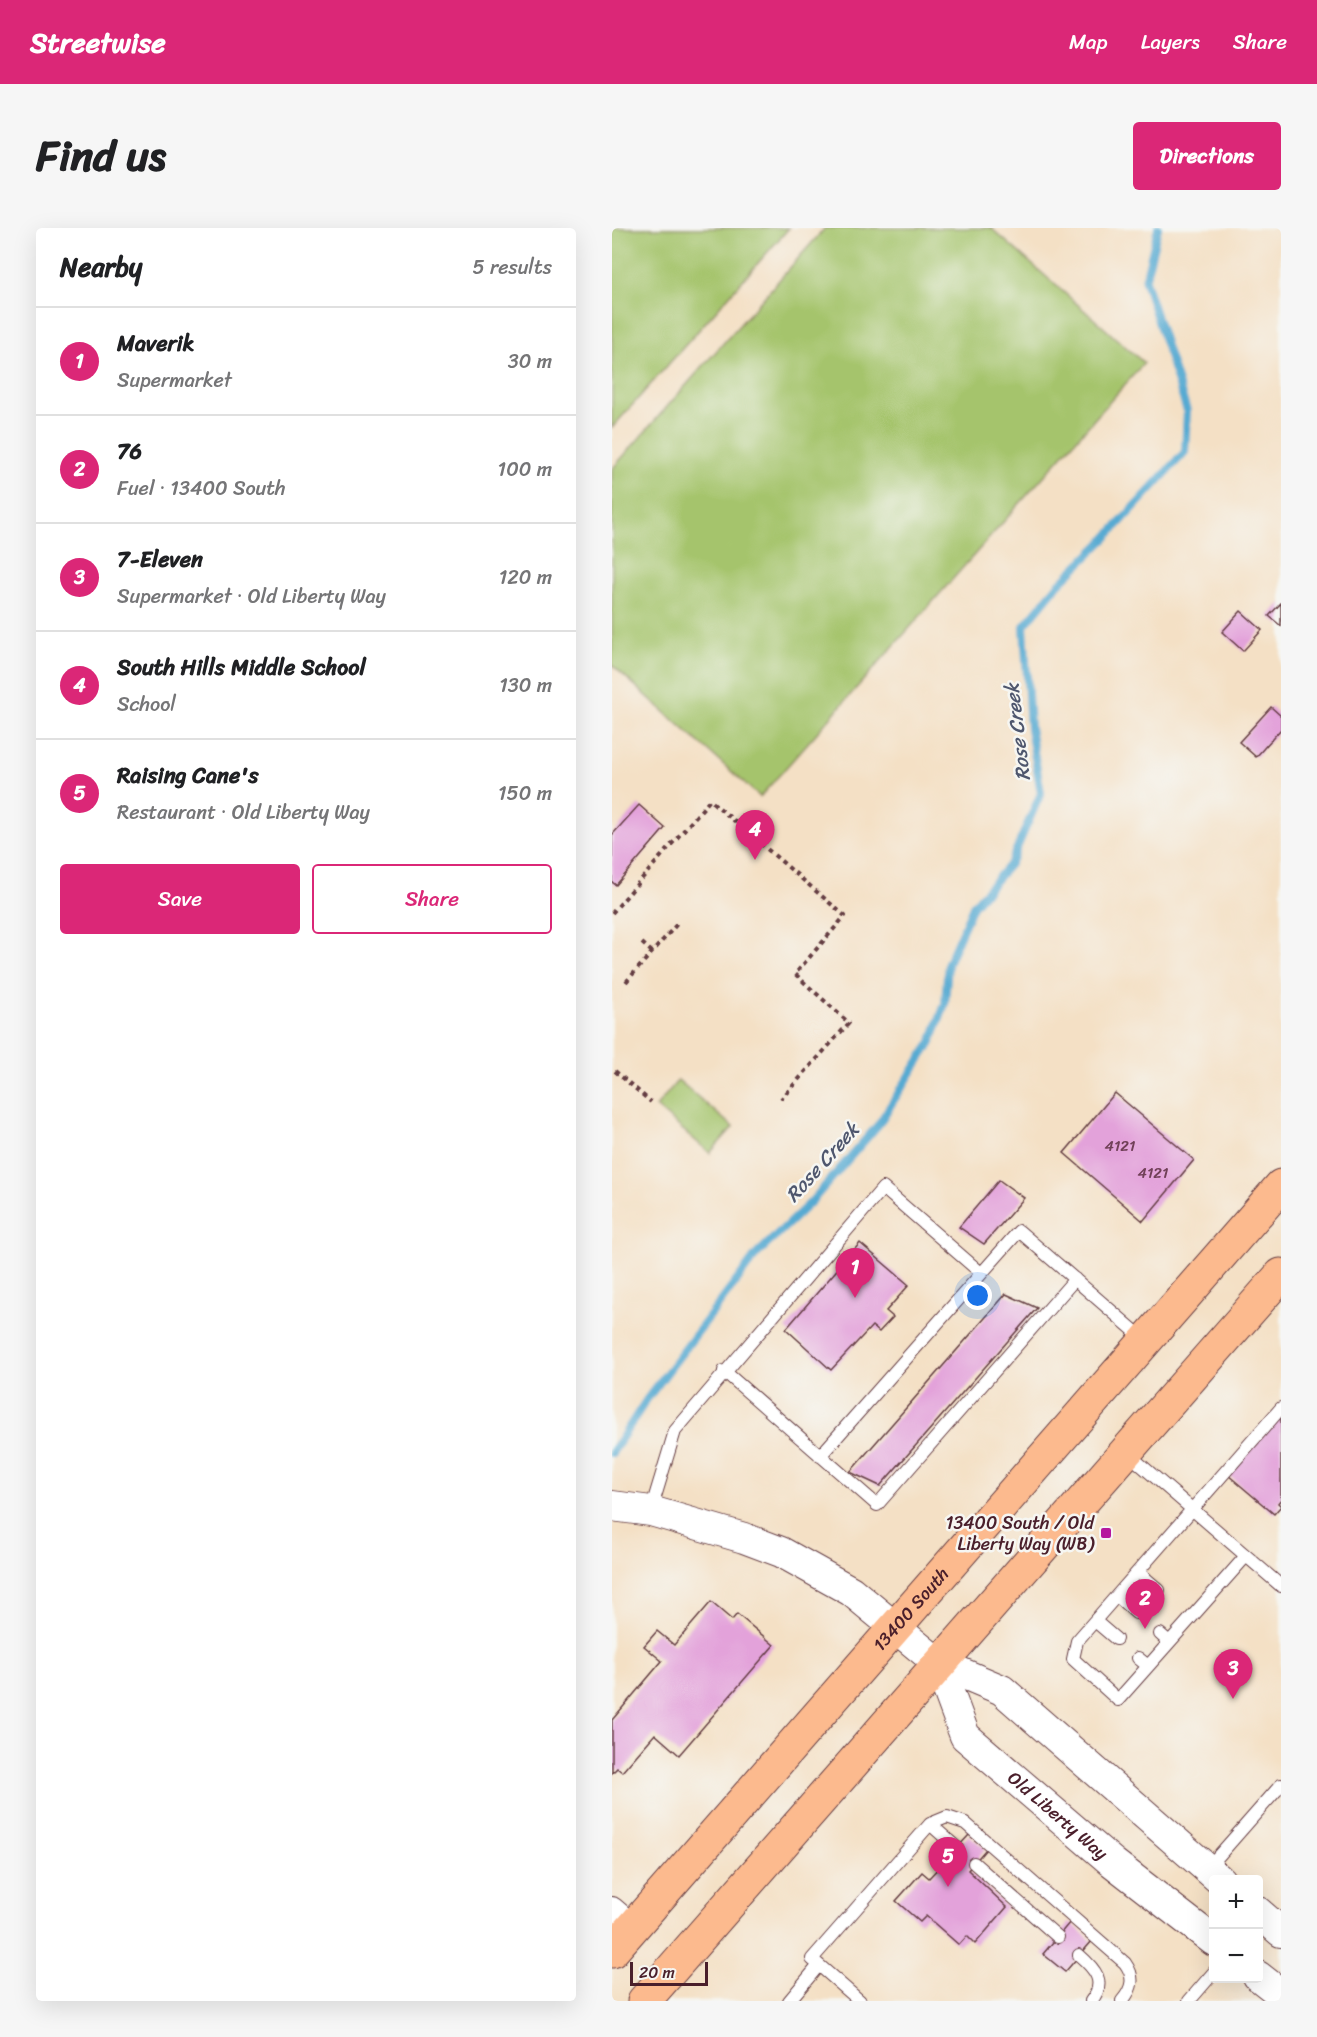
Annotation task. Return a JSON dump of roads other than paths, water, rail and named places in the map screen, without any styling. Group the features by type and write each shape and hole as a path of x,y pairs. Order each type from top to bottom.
{"main road":[{"name":"13400 South","path":"619,1929 896,1626 1281,1186"},
{"path":"644,2001 938,1663 1281,1275"}],"street":[{"name":"Old Liberty Way","path":"612,1506 651,1511 695,1522 781,1552 851,1591 938,1663 1002,1690 1214,1874"},
{"name":"Old Liberty Way","path":"938,1663 965,1736 1112,1862 1209,1937"},
{"path":"1263,1916 1281,1932"},
{"path":"1263,1980 1281,1994"}],"lane":[{"path":"651,1511 675,1431 883,1188 981,1273"},
{"path":"820,1456 1018,1231 1146,1341"},
{"path":"724,1371 877,1505 1075,1279"},
{"path":"1246,1556 1186,1614 1143,1662 1118,1700 1073,1659 1077,1641 1281,1408"},
{"path":"1125,1452 1246,1556 1279,1580"},
{"path":"1138,1572 1159,1590"},
{"path":"1117,1596 1136,1613"},
{"path":"1095,1621 1116,1639"},
{"path":"1214,1874 1281,1785"},
{"path":"860,2001 812,1959 930,1824 946,1817 965,1823 1125,1963 1132,1979 1131,1988 1122,2001"},
{"path":"930,1824 957,1848"},
{"path":"974,1863 1058,1937"},
{"path":"1079,1955 1092,1967 1100,1982 1099,1990 1091,2001"},
{"path":"789,2001 819,1965"},
{"path":"1189,2001 1209,1978"}],"waterway":[{"name":"Rose Creek","path":"612,1453 647,1399 756,1255 811,1202 878,1125 931,1042 945,1004 948,963 973,906 1010,864 1041,793 1030,728 1024,626 1058,585 1105,539 1185,452 1187,411 1145,281 1158,228"}],"place":[{"name":"South Hills Middle School","path":"755,860"},
{"name":"Maverik","path":"855,1298"},
{"name":"13400 South / Old Liberty Way (WB)","path":"1106,1533"},
{"name":"76","path":"1145,1629"},
{"name":"7-Eleven","path":"1233,1699"},
{"name":"Raising Cane's","path":"948,1887"}]}
